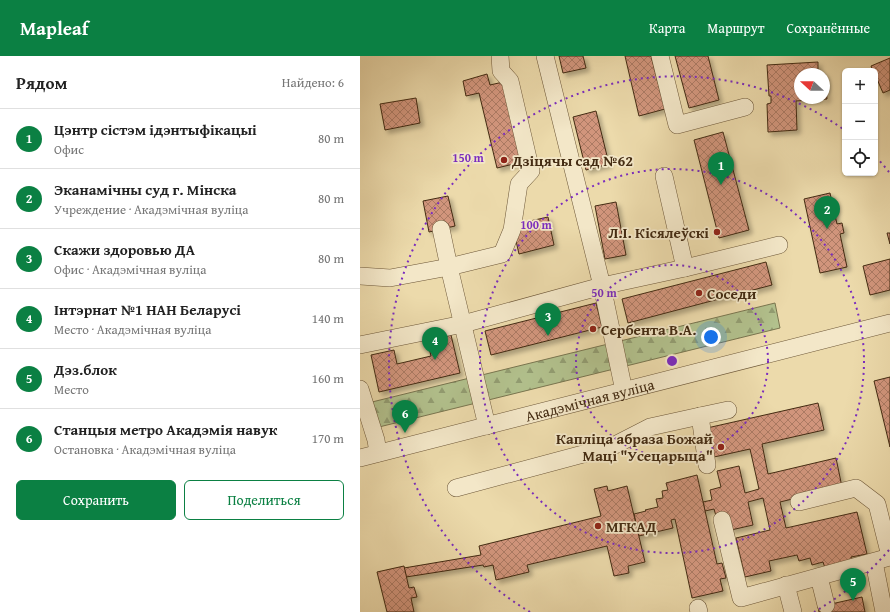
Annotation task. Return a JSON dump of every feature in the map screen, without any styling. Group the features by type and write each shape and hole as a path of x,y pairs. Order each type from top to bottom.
{"street":[{"path":"360,276 390,278 449,267 502,254 512,230 519,184 531,171 510,81 501,71 500,56"},
{"path":"545,56 602,286 624,391"},
{"path":"660,56 677,125 745,107"},
{"path":"664,176 685,268"},
{"path":"441,229 488,426"},
{"path":"360,345 463,324 602,286 779,246"},
{"name":"Акадэмічная вуліца","path":"360,458 890,323"},
{"path":"360,389 376,440 378,454"},
{"path":"456,488 613,446 650,427 728,410"},
{"path":"700,416 707,465"},
{"path":"722,520 741,598 890,557 877,504 856,488 799,502"},
{"path":"874,562 884,612"},
{"path":"819,577 826,605"},
{"path":"786,585 793,612"}],"green space":[{"path":"775,303 780,328 379,427 372,402"}],"building":[{"path":"559,56 583,56 586,68 563,73"},
{"path":"625,56 651,56 665,109 639,116"},
{"path":"675,56 708,56 719,100 689,108"},
{"path":"890,58 890,90 883,93 878,81 878,68 872,68 871,66"},
{"path":"818,62 818,68 794,68 794,104 796,104 797,130 768,132 767,104 771,103 771,96 769,96 767,65"},
{"path":"487,74 490,85 503,82 522,162 497,168 479,93 466,96 463,81"},
{"path":"416,98 420,123 385,130 380,104"},
{"path":"596,111 609,164 586,170 573,117"},
{"path":"723,132 749,230 719,238 694,140"},
{"path":"830,193 837,224 842,223 844,233 840,234 847,267 820,273 804,199"},
{"path":"448,196 455,226 429,232 423,201"},
{"path":"616,202 626,255 605,259 595,206"},
{"path":"548,217 554,245 519,254 514,232 522,230 521,223"},
{"path":"887,233 890,233 890,244"},
{"path":"890,259 890,290 870,295 863,266"},
{"path":"766,262 772,285 628,323 622,299"},
{"path":"596,303 602,327 491,355 485,331"},
{"path":"451,335 460,373 379,392 371,355 394,350 397,364 431,356 427,340"},
{"path":"890,377 890,447 874,381"},
{"path":"818,403 824,430 762,444 768,474 836,458 842,487 780,502 786,528 857,512 867,554 851,557 852,562 825,568 823,562 812,565 810,558 799,561 797,555 769,561 771,571 745,577 736,538 770,530 763,498 748,502 753,525 731,530 716,516 714,509 705,511 703,502 712,500 710,490 721,487 717,471 739,466 745,493 759,489 750,449 714,457 707,428"},
{"path":"697,475 717,564 722,563 726,578 720,579 723,591 692,598 675,519 671,520 673,528 639,536 634,514 658,507 656,499 663,498 662,491 668,490 666,483"},
{"name":"МГКАД","path":"607,486 608,491 627,486 645,562 628,566 629,573 614,576 607,546 527,565 529,572 496,580 493,565 484,567 483,565 406,577 404,568 481,555 479,546 601,516 594,489"},
{"path":"404,566 409,588 414,587 417,597 411,598 414,612 387,612 377,572"},
{"path":"862,597 865,612 819,612 818,607"}],"place":[{"name":"Дзіцячы сад №62","path":"504,160"},
{"name":"Цэнтр сістэм ідэнтыфікацыі","path":"721,185"},
{"name":"Эканамічны суд г. Мінска","path":"827,229"},
{"name":"Л.І. Кісялеўскі","path":"717,232"},
{"name":"Соседи","path":"699,293"},
{"name":"Сербента В.А.","path":"593,329"},
{"name":"Скажи здоровью ДА","path":"548,336"},
{"name":"Інтэрнат №1 НАН Беларусі","path":"435,360"},
{"name":"Станцыя метро Акадэмія навук","path":"405,433"},
{"name":"Капліца абраза Божай Маці \"Усецарыца\"","path":"721,447"},
{"name":"МГКАД","path":"598,526"},
{"name":"Дэз.блок","path":"853,601"}]}
